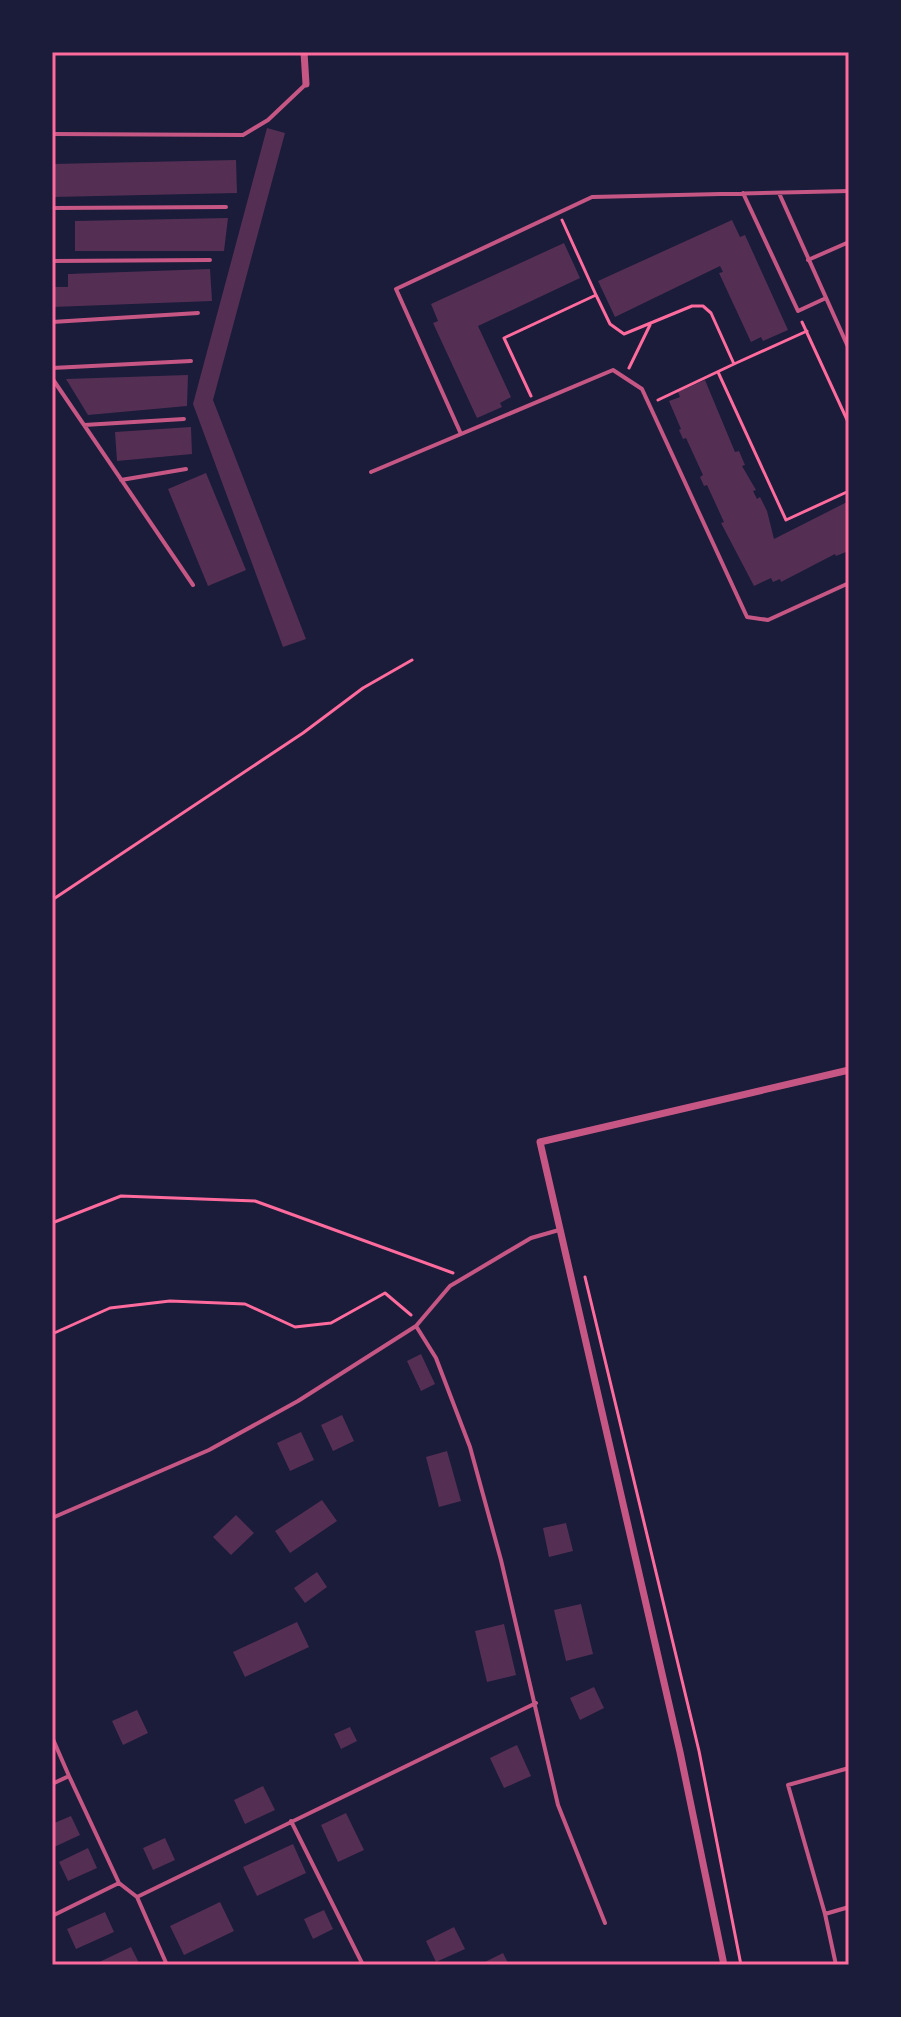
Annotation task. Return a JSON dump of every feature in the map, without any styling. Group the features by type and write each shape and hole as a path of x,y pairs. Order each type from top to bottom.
{"street":[{"path":"304,52 306,84"},
{"path":"724,1965 680,1752 540,1142 849,1070"}],"lane":[{"path":"52,142 53,134 243,135 268,120 306,84"},
{"path":"461,434 396,289 592,197 849,191"},
{"path":"743,193 798,311 826,298"},
{"path":"779,193 849,349"},
{"path":"52,208 226,207"},
{"path":"808,260 849,242"},
{"path":"52,261 210,260"},
{"path":"52,322 198,313"},
{"path":"52,368 191,361"},
{"path":"371,472 613,370 642,389 747,617 768,620 849,583"},
{"path":"52,378 193,585"},
{"path":"84,425 184,419"},
{"path":"121,480 186,469"},
{"path":"52,1518 209,1450 298,1401 416,1326 450,1286 531,1238 559,1230"},
{"path":"416,1326 436,1358 470,1447 536,1703 558,1805 605,1923"},
{"path":"137,1897 536,1703"},
{"path":"52,1737 119,1883 137,1897 167,1965"},
{"path":"836,1965 825,1914 788,1785 849,1768"},
{"path":"52,1784 69,1776"},
{"path":"291,1821 363,1965"},
{"path":"52,1916 119,1883"},
{"path":"825,1914 849,1907"}],"path":[{"path":"559,213 610,324 619,333 629,334 692,306 703,306 711,313 734,364"},
{"path":"534,403 504,338 596,295"},
{"path":"798,311 849,424"},
{"path":"625,378 650,325"},
{"path":"649,404 807,331"},
{"path":"718,372 786,520 849,491"},
{"path":"52,900 303,733 363,688 412,660"},
{"path":"52,1223 121,1196 255,1201 464,1278"},
{"path":"584,1272 699,1751 741,1965"},
{"path":"52,1334 110,1308 170,1301 245,1304 295,1327 331,1323 385,1293 410,1314 416,1326"}],"building":[{"path":"267,128 285,133 213,400 306,639 283,647 193,404"},
{"path":"236,160 237,193 52,197 52,164"},
{"path":"228,218 224,251 75,251 75,221"},
{"path":"732,220 740,237 745,235 788,330 763,341 761,337 751,342 719,273 723,272 720,266 615,317 598,281"},
{"path":"564,243 580,278 478,326 511,397 500,403 502,407 477,418 433,323 438,321 431,304"},
{"path":"210,269 212,301 52,307 52,287 68,287 68,274"},
{"path":"188,375 187,406 88,415 66,379"},
{"path":"705,380 735,452 739,451 745,465 742,466 756,490 753,491 767,511 774,539 849,501 846,552 835,554 781,582 780,579 773,582 771,578 754,586 721,523 724,522 707,485 704,486 700,477 703,475 686,438 683,439 669,401 680,397 678,392"},
{"path":"191,427 192,454 117,461 115,432"},
{"path":"206,473 246,570 208,586 168,489"},
{"path":"421,1354 435,1384 421,1391 407,1361"},
{"path":"342,1415 354,1441 333,1451 321,1425"},
{"path":"301,1432 314,1460 290,1471 277,1443"},
{"path":"447,1451 461,1501 439,1507 426,1457"},
{"path":"322,1500 337,1521 290,1553 275,1531"},
{"path":"236,1515 254,1533 231,1555 213,1537"},
{"path":"566,1523 573,1551 549,1557 543,1528"},
{"path":"317,1572 327,1587 305,1603 294,1588"},
{"path":"581,1604 593,1654 566,1661 554,1610"},
{"path":"297,1622 309,1647 245,1677 233,1652"},
{"path":"504,1624 516,1675 487,1682 475,1631"},
{"path":"594,1687 604,1708 580,1720 570,1698"},
{"path":"137,1710 148,1733 123,1745 112,1721"},
{"path":"350,1727 357,1741 341,1749 334,1734"},
{"path":"517,1745 531,1776 504,1788 490,1758"},
{"path":"263,1786 275,1810 245,1824 234,1800"},
{"path":"346,1813 364,1850 338,1862 321,1825"},
{"path":"71,1816 80,1835 52,1848 52,1824"},
{"path":"165,1838 175,1860 153,1870 143,1848"},
{"path":"293,1844 306,1873 257,1896 243,1867"},
{"path":"88,1848 97,1868 68,1881 59,1862"},
{"path":"220,1902 234,1931 184,1955 170,1926"},
{"path":"324,1910 333,1929 313,1939 304,1919"},
{"path":"105,1912 114,1932 76,1949 67,1929"},
{"path":"454,1927 465,1949 436,1962 426,1941"},
{"path":"131,1947 140,1965 93,1965"},
{"path":"503,1953 509,1965 484,1965 483,1963"}]}
